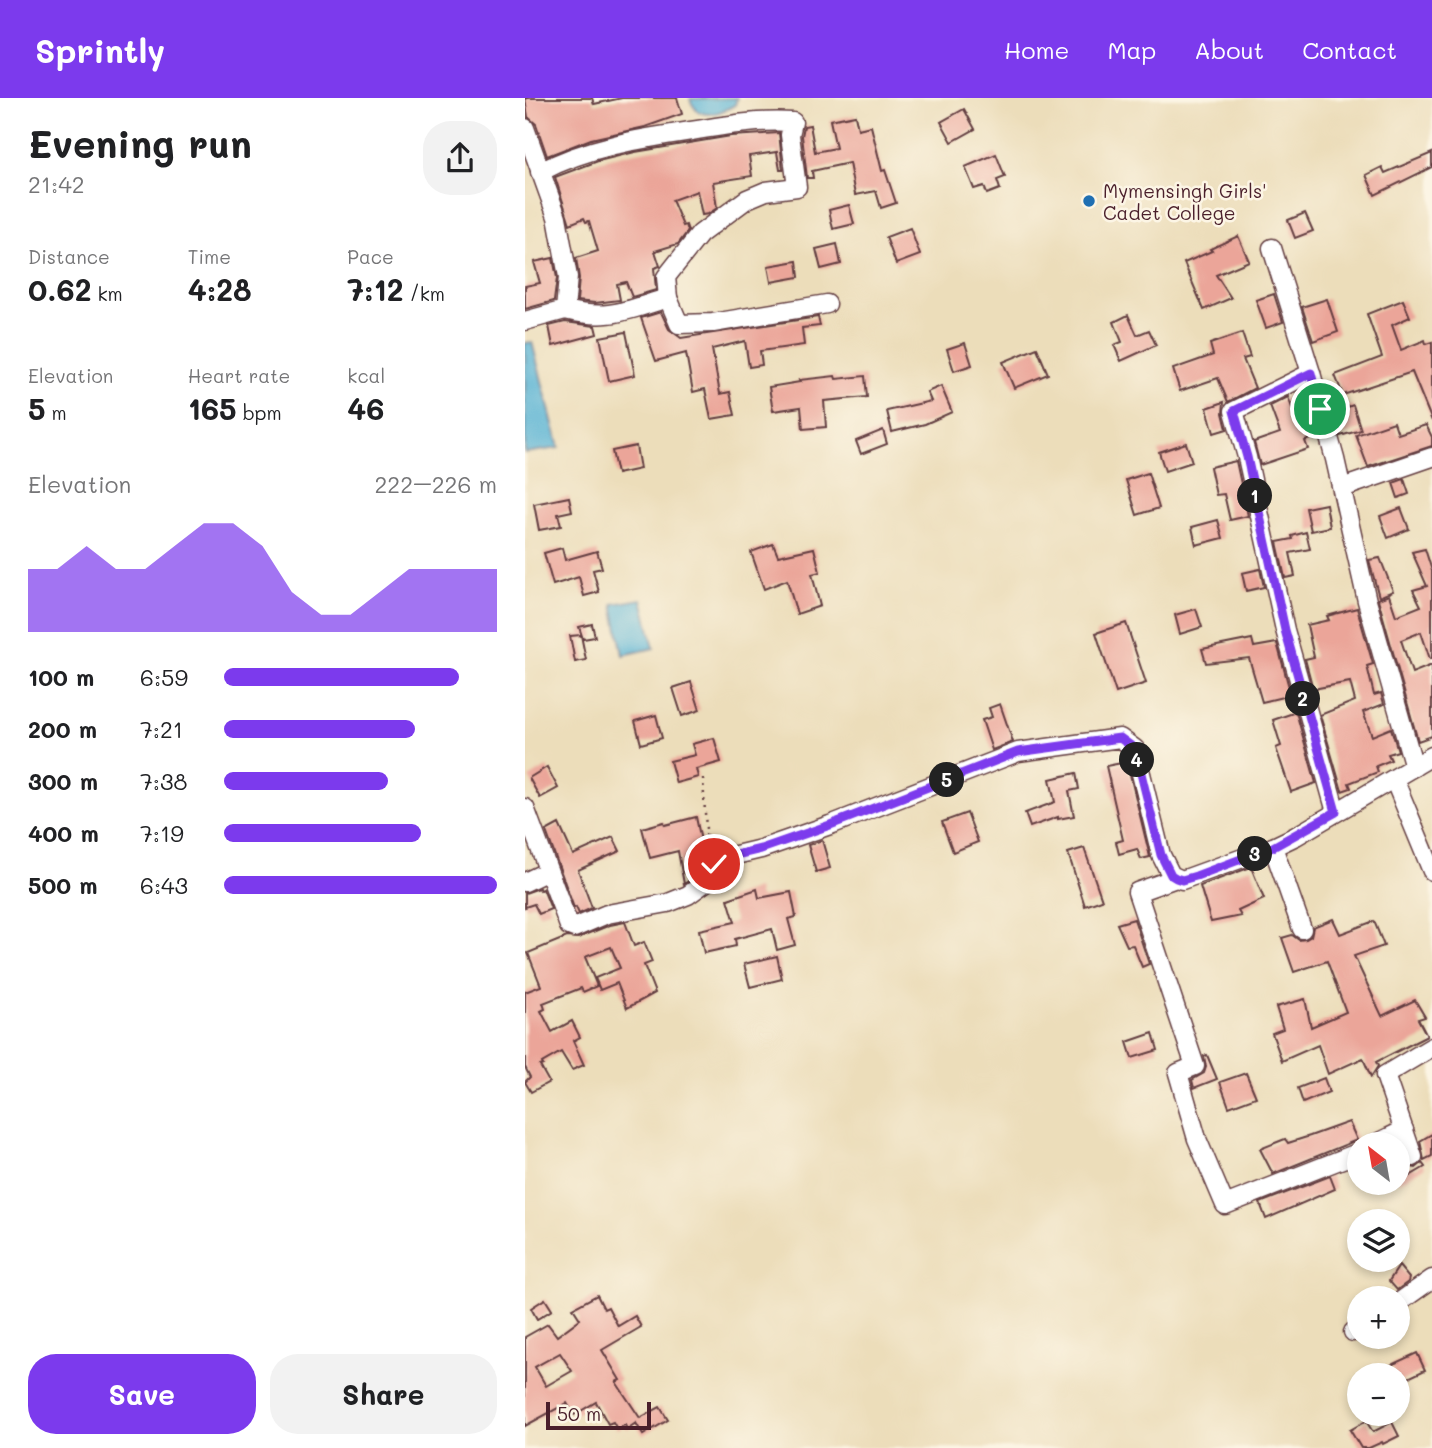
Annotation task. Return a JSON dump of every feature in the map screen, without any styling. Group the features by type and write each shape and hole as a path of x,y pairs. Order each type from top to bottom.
{"street":[{"path":"540,172 565,159 634,140 762,120 793,121 790,135 797,187 753,195 700,234 666,276 668,298 679,324 713,323 827,304"},
{"path":"525,128 557,217 568,277 565,310"},
{"path":"1272,248 1311,373 1342,488 1367,601 1413,767"},
{"path":"525,321 565,310 589,316 608,316 668,298"},
{"path":"1311,373 1234,411 1247,457 1285,630 1336,812"},
{"path":"1342,488 1432,457"},
{"path":"525,808 569,926 574,928 607,914 668,903 688,895 706,882 714,864 713,854 761,849 1018,752 1120,738 1135,749 1161,855 1171,875 1182,880 1273,847 1432,756"},
{"path":"1394,779 1425,834 1432,871"},
{"path":"1273,847 1301,929"},
{"path":"525,882 548,871"},
{"path":"1176,878 1137,892 1195,1066 1178,1073 1197,1139 1224,1205 1347,1157"},
{"path":"1413,1157 1385,1075 1432,1047"},
{"path":"1400,1132 1404,1130"},
{"path":"1410,1295 1432,1279"}],"path":[{"path":"703,778 713,854"}],"water":[{"path":"737,98 735,105 709,114 698,111 690,99"},
{"path":"532,342 559,448 525,453 525,343"},
{"path":"642,599 654,648 623,655 613,604"}],"building":[{"path":"525,98 592,98 594,104 622,98 677,98 682,114 645,127 591,139 547,156 536,124 528,117"},
{"path":"964,109 975,129 952,142 941,122"},
{"path":"855,115 858,129 871,126 882,171 885,170 896,203 881,208 876,191 855,195 849,163 812,171 813,178 807,178 802,136 804,126 810,125 815,152 836,148 830,120"},
{"path":"779,133 783,170 780,170 777,152 749,156 752,176 713,182 717,208 708,214 702,215 697,191 672,200 683,226 686,225 688,231 678,244 655,251 660,266 654,268 656,290 632,297 626,282 617,284 620,300 595,303 577,301 579,278 576,258 598,251 589,221 586,222 584,218 570,224 555,177 598,161 635,152 731,136"},
{"path":"1432,153 1432,167 1375,195 1366,175 1382,167 1385,173"},
{"path":"996,154 1005,177 997,180 1000,189 987,194 984,186 974,189 965,167"},
{"path":"849,205 854,224 833,229 829,210"},
{"path":"1305,213 1313,231 1295,238 1288,220"},
{"path":"910,228 920,255 896,264 886,237"},
{"path":"1238,236 1249,261 1216,275 1231,298 1204,310 1184,263"},
{"path":"837,244 841,264 821,269 816,249"},
{"path":"553,258 557,278 554,301 525,309 525,286 540,283 534,262"},
{"path":"797,261 799,277 771,282 768,266"},
{"path":"1274,294 1283,322 1266,328 1256,300"},
{"path":"1327,299 1338,332 1313,341 1302,307"},
{"path":"1403,300 1410,317 1392,325 1401,350 1425,340 1426,344 1432,342 1432,421 1412,372 1343,395 1335,375 1382,357 1367,314"},
{"path":"661,312 669,329 681,338 818,317 820,326 802,328 804,345 760,351 762,365 749,367 745,341 712,349 720,394 730,392 735,415 711,419 705,389 693,392 686,353 656,361 641,318"},
{"path":"1128,315 1137,335 1149,330 1156,345 1121,361 1114,345 1122,342 1114,322"},
{"path":"565,322 595,326 597,334 553,346 549,326"},
{"path":"626,332 635,375 609,381 600,337"},
{"path":"1242,333 1250,357 1243,359 1255,388 1228,402 1218,378 1180,391 1173,369 1213,355 1210,344"},
{"path":"965,343 972,365 954,371 947,349"},
{"path":"1037,348 1048,374 1014,388 1003,362"},
{"path":"835,376 836,379 865,376 867,397 824,401 826,427 803,429 801,407 773,411 769,387"},
{"path":"941,386 952,412 925,424 892,432 887,411 931,401 927,392"},
{"path":"1288,397 1299,426 1305,424 1310,439 1305,441 1308,449 1260,465 1254,442 1280,433 1270,406"},
{"path":"1224,402 1223,413 1227,429 1214,433 1207,408"},
{"path":"1353,405 1361,430 1340,436 1334,412"},
{"path":"1394,422 1398,434 1426,425 1432,437 1432,446 1368,467 1356,435"},
{"path":"883,430 887,444 861,454 856,441"},
{"path":"1186,443 1192,462 1165,471 1159,452"},
{"path":"636,446 640,469 617,474 612,451"},
{"path":"1236,461 1248,516 1230,520 1224,494 1216,495 1210,467"},
{"path":"1148,473 1159,508 1137,515 1126,480"},
{"path":"1404,479 1409,494 1398,498 1393,483"},
{"path":"569,497 572,511 558,514 561,526 539,530 534,504"},
{"path":"1326,504 1330,527 1311,531 1306,508"},
{"path":"1401,508 1409,529 1388,538 1380,516"},
{"path":"1218,520 1223,538 1196,545 1192,527"},
{"path":"1306,532 1310,549 1290,553 1295,576 1285,578 1277,542 1293,539 1292,536"},
{"path":"773,544 778,556 814,548 820,572 812,574 820,606 797,614 787,580 764,589 751,552"},
{"path":"562,548 565,560 597,551 602,568 593,570 599,592 584,596 579,577 553,585 544,553"},
{"path":"1425,549 1432,571 1432,659 1421,632 1401,640 1412,673 1432,665 1432,736 1418,741 1378,599 1389,595 1396,616 1421,606 1413,590 1427,586 1412,552"},
{"path":"1380,558 1393,591 1379,597 1369,560"},
{"path":"1260,569 1264,587 1246,591 1242,573"},
{"path":"1357,608 1373,664 1367,666 1374,695 1381,693 1384,704 1363,712 1372,736 1391,728 1398,751 1388,754 1391,760 1376,766 1378,772 1349,783 1351,788 1342,791 1320,715 1355,701 1350,682 1313,689 1305,659 1314,657 1307,625 1329,620 1327,616"},
{"path":"1196,609 1202,627 1180,634 1175,615"},
{"path":"1126,623 1146,683 1116,693 1096,633"},
{"path":"592,624 595,637 583,639 579,627"},
{"path":"581,635 586,660 575,662 570,636"},
{"path":"1252,639 1254,647 1277,643 1291,695 1262,702 1249,658 1206,663 1202,649"},
{"path":"691,682 700,710 682,716 673,688"},
{"path":"1000,704 1013,742 992,750 982,720 992,717 989,708"},
{"path":"1296,712 1316,783 1291,792 1276,748 1281,746 1273,720"},
{"path":"656,715 662,738 641,744 635,721"},
{"path":"714,738 721,762 696,769 698,777 676,783 670,761 695,755 692,744"},
{"path":"1127,762 1150,857 1141,859 1137,849 1119,854 1116,842 1123,840 1106,766"},
{"path":"547,767 558,788 540,798 529,778"},
{"path":"1076,773 1079,789 1069,791 1074,816 1058,817 1030,827 1025,813 1055,802 1050,779"},
{"path":"967,813 978,842 953,852 942,822"},
{"path":"696,817 701,841 697,842 701,865 697,875 684,884 678,851 650,858 642,828"},
{"path":"559,824 573,855 613,837 620,851 578,870 592,908 579,914 576,907 574,908 546,831"},
{"path":"822,840 830,868 816,872 808,845"},
{"path":"1084,848 1102,900 1085,906 1068,853"},
{"path":"1251,867 1264,899 1238,911 1241,916 1211,922 1200,886"},
{"path":"543,889 551,909 539,914 534,904 525,907 525,893"},
{"path":"757,889 759,898 791,892 796,917 788,919 795,945 777,950 772,929 735,939 736,946 704,953 699,930 735,922 728,899"},
{"path":"1134,919 1149,964 1142,967 1133,945 1127,946 1117,924"},
{"path":"1333,919 1340,934 1374,921 1384,946 1354,956 1382,1016 1415,1000 1425,1017 1418,1019 1427,1036 1376,1062 1378,1066 1371,1077 1363,1058 1328,1074 1318,1045 1282,1061 1272,1033 1283,1029 1276,1007 1305,999 1311,1027 1346,1012 1327,961 1294,972 1282,938 1292,935 1299,940 1306,939 1311,936 1313,927"},
{"path":"625,922 634,946 644,942 652,962 644,965 655,993 627,1008 617,983 600,990 595,978 620,968 611,947 585,957 597,986 583,992 581,988 543,1003 545,1009 541,1011 552,1032 572,1021 580,1037 573,1041 584,1065 572,1070 561,1052 542,1063 540,1066 549,1082 531,1092 525,1082 530,1077 525,1067 525,992 541,986 528,953 567,937 578,938"},
{"path":"777,956 782,979 750,987 744,964"},
{"path":"1153,1033 1158,1050 1132,1058 1127,1042"},
{"path":"1207,1055 1217,1079 1194,1088 1192,1080 1204,1073 1204,1056"},
{"path":"1246,1073 1256,1097 1229,1107 1220,1082"},
{"path":"1324,1078 1329,1092 1303,1103 1298,1088"},
{"path":"1349,1122 1353,1132 1347,1132 1347,1144 1273,1174 1260,1149 1285,1139 1288,1143"},
{"path":"1432,1134 1432,1156 1424,1160 1420,1141"},
{"path":"1422,1163 1425,1167 1411,1175 1411,1167 1416,1168"},
{"path":"1330,1176 1335,1189 1266,1219 1260,1203"},
{"path":"1395,1272 1404,1272 1409,1278 1402,1286 1393,1286 1389,1281"},
{"path":"597,1295 604,1309 608,1307 618,1326 635,1316 641,1327 602,1350 620,1380 616,1382 640,1418 660,1407 668,1420 643,1435 636,1423 627,1429 625,1425 617,1429 613,1422 608,1424 596,1402 574,1415 567,1403 525,1426 525,1337 548,1324 557,1336 580,1319 573,1308","holes":["560,1353 572,1371 546,1386 535,1367"]},
{"path":"545,1299 552,1310 537,1319 531,1308"},
{"path":"1417,1353 1425,1370 1410,1377 1410,1363 1395,1363"},
{"path":"1357,1426 1369,1426 1373,1432 1384,1426 1394,1426 1399,1436 1383,1444 1382,1442 1369,1448 1361,1448 1350,1430"}],"place":[{"name":"Mymensingh Girls' Cadet College","path":"1089,201"}],"route":[{"path":"714,864 719,859 761,849 830,825 1018,752 1120,738 1135,749 1161,855 1171,875 1176,878 1182,880 1196,876 1273,847 1336,812 1285,630 1247,457 1234,411 1311,373 1320,409"}]}
